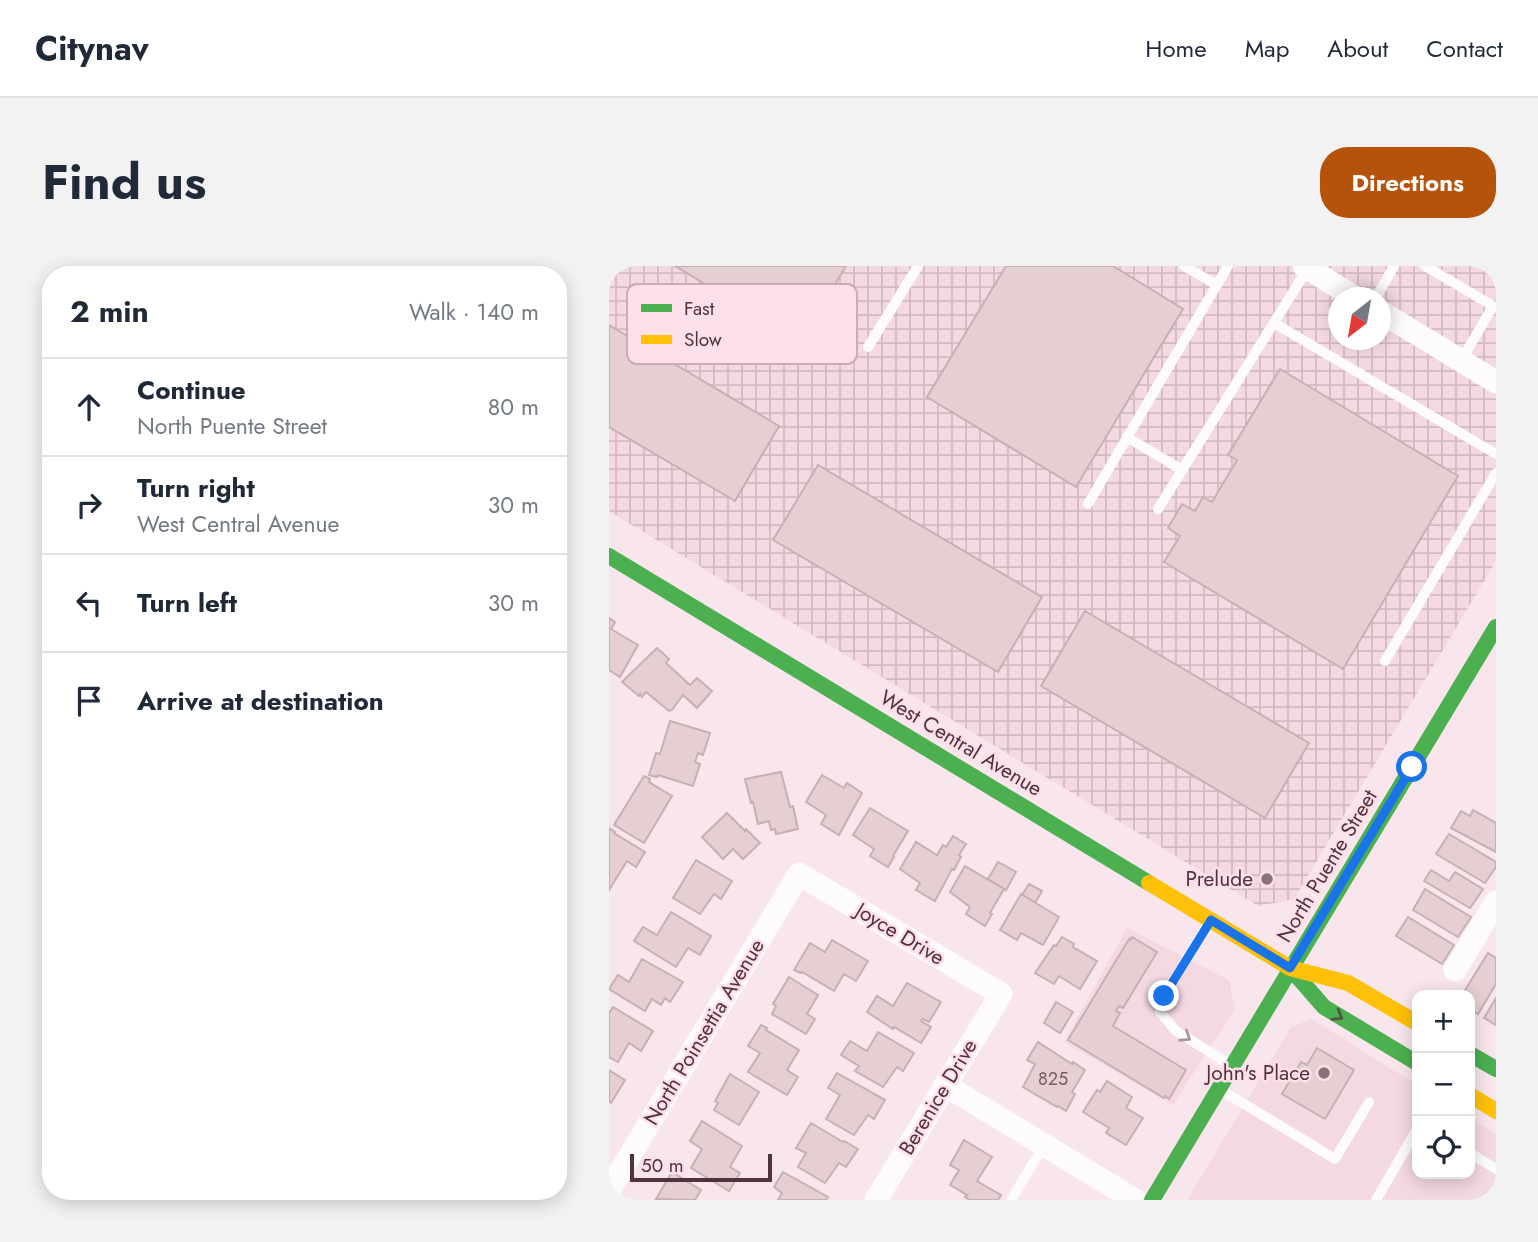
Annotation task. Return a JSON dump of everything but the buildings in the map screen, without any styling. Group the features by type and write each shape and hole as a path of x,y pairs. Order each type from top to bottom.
{"main road":[{"name":"West Central Avenue","path":"609,556 1290,968 1348,983 1412,1020"},
{"name":"North Puente Street","path":"1159,1195 1218,1089 1496,627"},
{"name":"West Central Avenue","path":"1290,968 1324,1007 1412,1060"},
{"path":"1475,1057 1496,1069"},
{"path":"1475,1098 1496,1111"}],"street":[{"path":"1307,267 1339,287"},
{"path":"1391,318 1496,382"},
{"name":"Joyce Drive","path":"799,874 1001,994"},
{"name":"North Poinsettia Avenue","path":"609,1190 799,874"},
{"path":"1455,970 1489,931 1496,902"},
{"name":"Berenice Drive","path":"876,1200 1001,994"},
{"path":"945,1085 1135,1200"}],"lane":[{"path":"868,347 918,266"},
{"path":"1184,266 1217,285"},
{"path":"1088,503 1228,266"},
{"path":"1382,287 1394,266"},
{"path":"1425,266 1493,306 1461,361"},
{"path":"1158,509 1307,267"},
{"path":"1273,323 1496,454"},
{"path":"1127,437 1182,470"},
{"path":"1385,662 1496,473"},
{"path":"1211,920 1164,996 1160,1012 1176,1031 1232,1066"},
{"path":"1218,1089 1335,1159 1369,1102"},
{"path":"1376,1200 1412,1138"},
{"path":"1011,1200 1044,1145"},
{"path":"1475,1156 1496,1169"}],"shaded area":[{"path":"609,266 1496,266 1496,561 1294,899 1258,906 609,511"},
{"path":"1127,928 1229,980 1235,1009 1173,1105 1064,1042"},
{"path":"1312,1019 1412,1082 1412,1179 1475,1179 1475,1121 1496,1134 1496,1200 1187,1200 1291,1027"}],"traffic: fast":[{"path":"609,556 1149,883"},
{"path":"1152,1200 1496,627"},
{"path":"1290,968 1324,1007 1412,1060"},
{"path":"1475,1057 1496,1069"}],"traffic: slow":[{"path":"1149,883 1290,968 1348,983 1412,1020"},
{"path":"1475,1098 1496,1111"}],"place":[{"name":"Prelude","path":"1267,879"},
{"name":"John's Place","path":"1324,1073"}],"route":[{"path":"1164,996 1211,920 1290,968 1412,767"}]}
